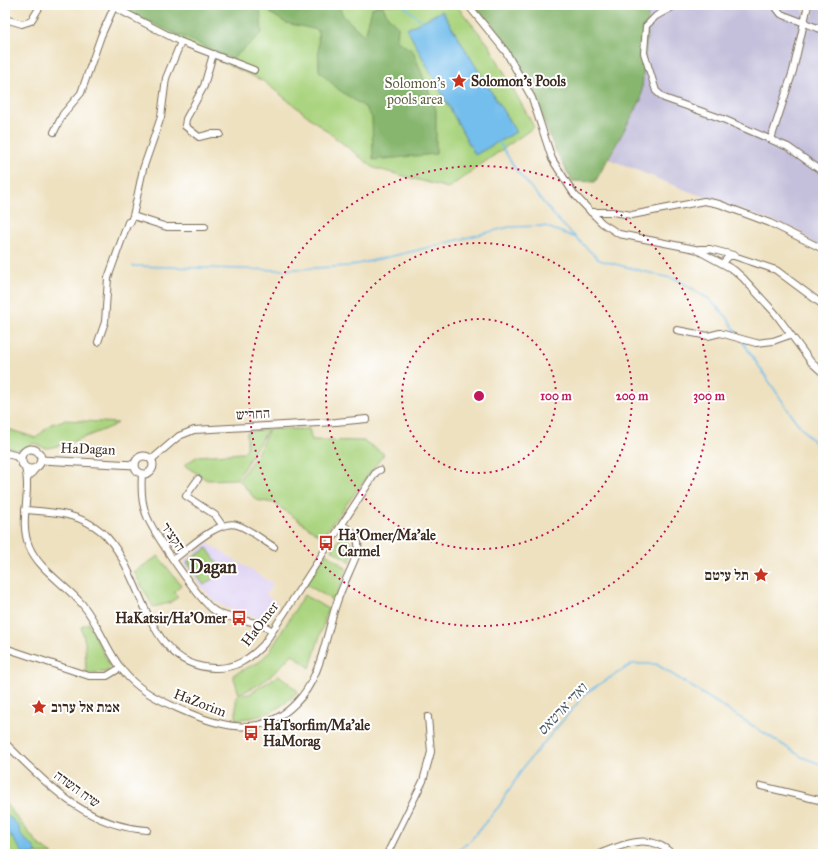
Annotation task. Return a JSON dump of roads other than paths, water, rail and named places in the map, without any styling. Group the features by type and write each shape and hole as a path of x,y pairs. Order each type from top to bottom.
{"street":[{"path":"5,19 22,24 31,21 41,5"},
{"path":"468,5 506,52 532,98 552,159 574,194 602,223 620,234 648,241 695,249 710,249 776,270 823,306"},
{"path":"676,5 671,10 656,16 646,26 644,53 656,90 664,98 723,118 788,147 823,172"},
{"path":"774,5 781,14 823,30"},
{"path":"771,140 791,79 805,24 808,5"},
{"path":"54,132 63,114 81,93 112,6 181,42 254,70"},
{"path":"98,342 105,322 108,278 128,222 130,223 133,216 143,169 161,117 166,78 181,42"},
{"path":"213,54 204,86 186,119 185,126 199,137 211,134 220,134"},
{"path":"591,212 613,212 632,215 704,201 719,204 770,223 823,249"},
{"path":"133,216 167,227 205,227"},
{"path":"695,249 723,263 743,278 775,313 811,362 823,373"},
{"path":"723,263 729,256 734,256"},
{"path":"677,330 708,336 720,333 756,343 773,341 790,335"},
{"name":"החריש","path":"151,460 179,436 194,430 367,419"},
{"path":"26,451 23,456 23,463 27,483"},
{"path":"8,454 36,451 41,460 29,475 27,483"},
{"path":"8,454 23,463 29,469 36,468"},
{"path":"146,456 151,460 153,465 152,470 147,474 142,474 136,470 135,464 140,457 146,456"},
{"name":"HaDagan","path":"41,460 135,464"},
{"name":"HaOmer","path":"25,510 54,512 73,516 89,523 103,533 118,555 165,645 184,661 207,668 232,666 244,662 254,654 272,631 376,472 380,470"},
{"name":"הקציר","path":"142,474 141,494 146,514 154,531 202,600 210,608 220,614 261,624 272,631"},
{"path":"198,479 186,496 215,515 222,525"},
{"name":"HaZorim","path":"27,483 25,510 26,538 33,555 85,608 120,668 133,682 154,697 203,720 217,724 245,727 266,722 284,714 299,700 312,682 339,596 358,552 359,543 356,536 342,525"},
{"path":"174,559 222,525 230,524 239,525 274,547"},
{"path":"5,648 89,676 107,676 120,668"},
{"path":"387,854 423,781 430,752 428,717"},
{"name":"שיח השדה","path":"5,743 58,792 97,818 122,828 147,830"},
{"path":"761,786 823,801"},
{"path":"599,854 625,844 645,841 662,846 672,854"}],"water":[{"name":"Solomon's Pools","path":"442,11 516,132 475,155 407,29"},
{"path":"5,813 18,825 22,837 34,847 37,854 24,854 5,828"}],"waterway":[{"path":"403,5 423,22"},
{"path":"498,140 516,170 558,220 599,260 678,280 709,299 727,317 739,337"},
{"path":"133,266 280,270 349,266 509,227 544,226 577,238"},
{"path":"742,341 795,420 823,453"},
{"name":"ואדי ארטאס","path":"453,854 470,841 500,805 525,765 587,692 632,664 656,664 802,757 823,765"}],"place":[{"name":"Solomon's Pools","path":"459,81"},
{"name":"Ha'Omer/Ma'ale Carmel","path":"326,543"},
{"name":"תל עיטם","path":"761,575"},
{"name":"HaKatsir/Ha'Omer","path":"239,618"},
{"name":"אמת אל ערוב","path":"39,707"},
{"name":"HaTsorfim/Ma'ale HaMorag","path":"251,733"}],"district":[{"name":"Dagan","path":"213,567"}],"park label":[{"name":"Solomon's pools area","path":"415,92"}]}
